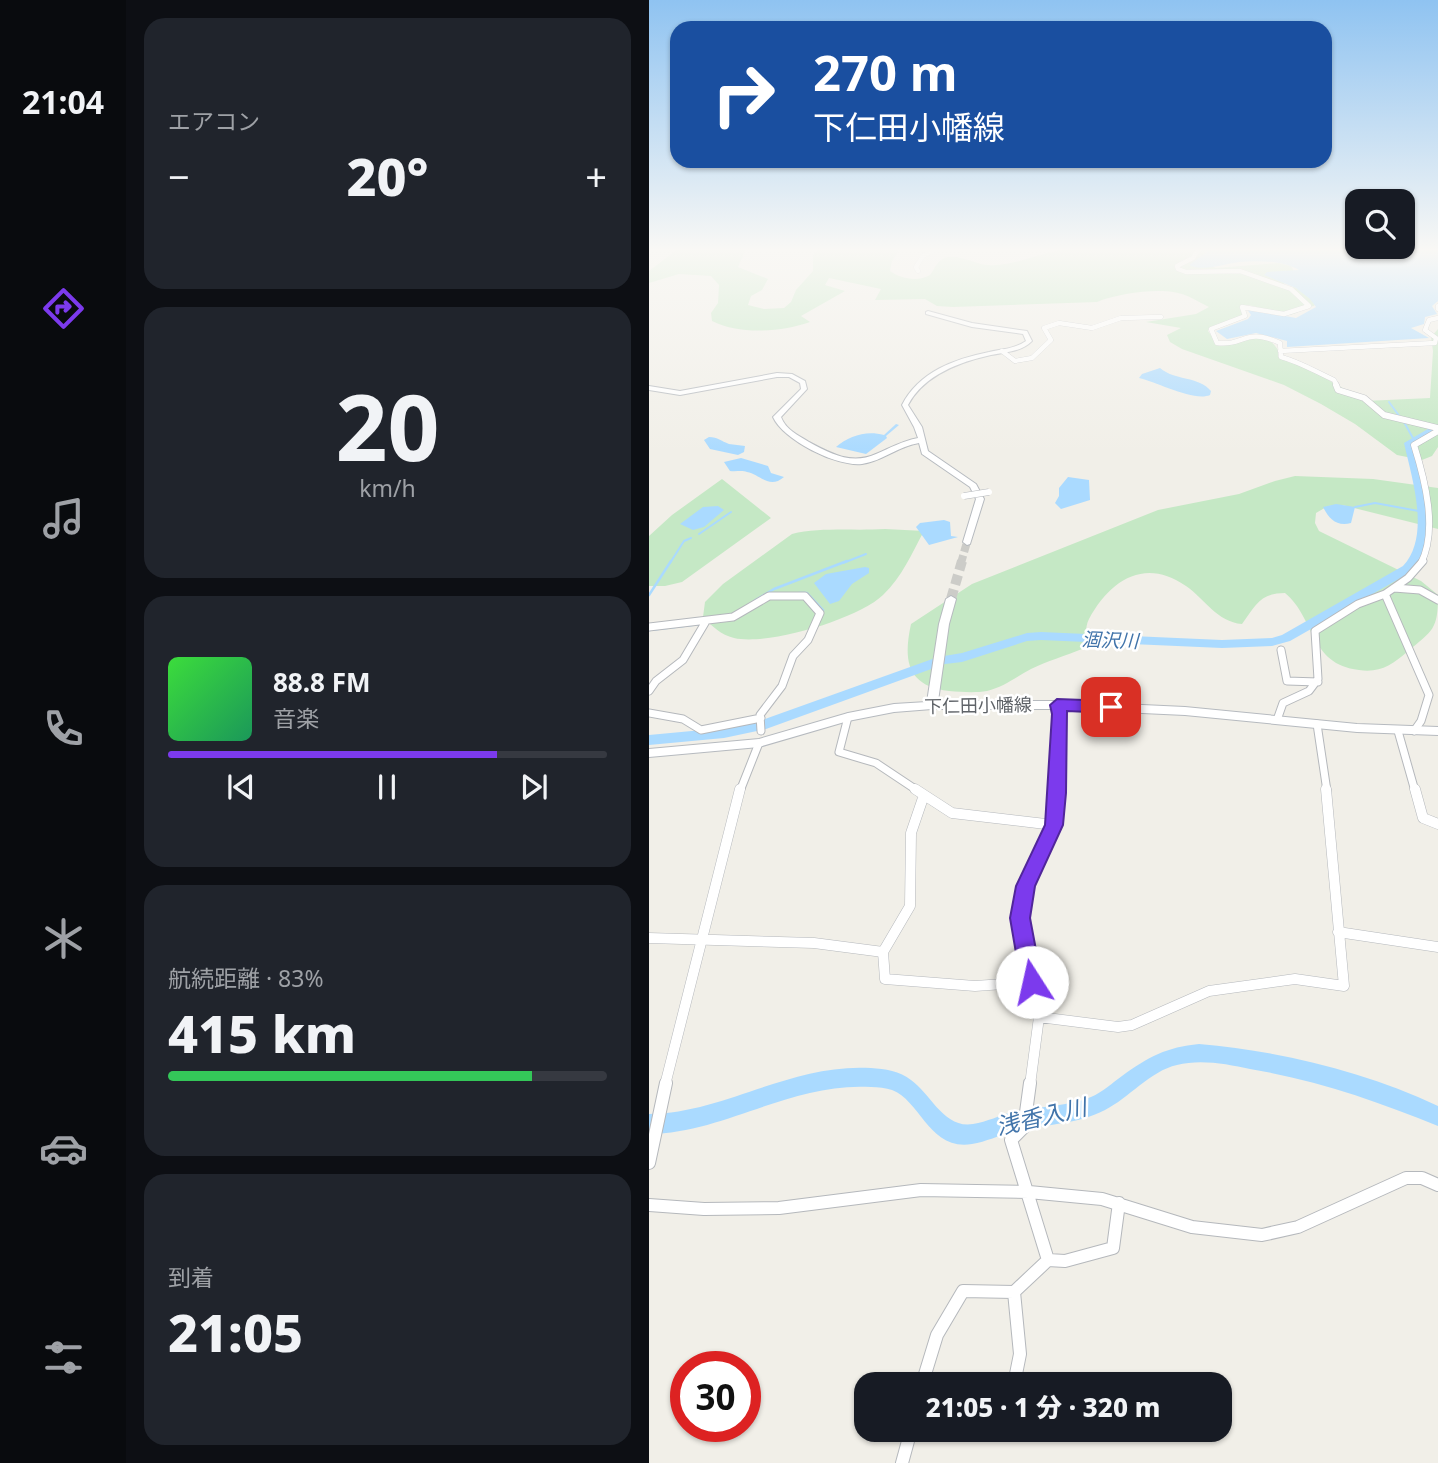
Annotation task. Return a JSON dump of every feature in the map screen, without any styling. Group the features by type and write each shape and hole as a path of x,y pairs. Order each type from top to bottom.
{"street":[{"path":"944,317 972,325 1025,332 1029,341 1020,347 964,360 927,379 905,405 925,452 973,486 980,499 967,542"},
{"path":"1002,351 1015,360 1032,358 1051,341 1044,328 1050,324 1092,328 1121,318 1150,317"},
{"path":"1242,317 1210,331 1220,345 1256,335 1280,343 1281,358 1301,362 1311,371 1334,380 1338,390 1364,398 1384,415 1438,429"},
{"path":"1280,351 1435,343 1436,338 1425,330 1429,320 1438,318"},
{"path":"649,388 680,393 769,375 790,375 803,382 804,389 777,417 779,423 784,430 823,454 864,461 900,443 922,440"},
{"path":"1277,720 1283,703 1307,692 1318,682 1320,670 1314,643 1315,631 1358,604 1385,594 1420,566 1430,547 1433,527 1414,444 1438,429"},
{"path":"964,496 990,492"},
{"path":"1393,588 1420,590 1438,600"},
{"path":"1385,594 1429,695 1421,721 1414,731"},
{"path":"649,627 733,617 769,596 805,596 819,611 808,640 793,656 782,686 767,703 759,743 743,779 701,939 649,1163"},
{"path":"932,705 951,599"},
{"path":"649,691 656,681 683,660 705,622"},
{"path":"1281,650 1287,681 1318,682"},
{"name":"下仁田小幡線","path":"649,753 759,743 848,717 894,708 932,705 1057,705 1204,712 1398,731 1438,731"},
{"path":"1048,1261 1011,1140 1024,1127 1039,1017 1020,918 1026,886 1054,825 1059,727 1057,705"},
{"path":"649,713 683,718 695,722 701,730 761,723"},
{"path":"848,717 839,752 876,763 952,813 1054,825"},
{"path":"1039,1017 1117,1027 1132,1025 1209,991 1295,979 1344,986 1330,809 1317,724"},
{"path":"1398,731 1423,818 1438,824"},
{"path":"924,796 911,833 910,906 883,952 885,979 975,986 1032,982"},
{"path":"1338,932 1438,947"},
{"path":"649,938 814,943 883,952"},
{"path":"649,1205 704,1209 779,1208 921,1190 1029,1192 1102,1199 1192,1227 1262,1235 1298,1227 1406,1178 1422,1178 1438,1185"},
{"path":"925,1372 933,1340 947,1310 963,1291 1014,1292 1048,1261 1065,1261 1113,1248 1119,1203"},
{"path":"1014,1292 1020,1354 1016,1372"},
{"path":"902,1463 908,1442"}],"green space":[{"path":"712,317 803,317 810,322 774,330 747,330 712,321"},
{"path":"1176,317 1239,317 1209,329 1219,346 1251,339 1266,339 1278,350 1278,357 1299,363 1365,401 1430,398 1433,351 1431,337 1438,329 1438,447 1432,456 1422,460 1397,455 1355,424 1284,385 1182,349 1170,342 1167,335 1181,328 1146,322"},
{"path":"1295,476 1373,479 1438,488 1438,529 1342,505 1328,506 1316,513 1315,523 1319,531 1421,581 1438,595 1437,616 1432,628 1423,639 1391,664 1373,670 1359,670 1343,666 1331,659 1322,650 1303,615 1285,593 1264,598 1242,624 1218,615 1193,591 1171,577 1143,573 1130,577 1107,593 1088,622 1082,649 1037,666 999,687 987,691 949,691 924,684 911,670 908,649 911,624 972,584 1158,510 1239,494"},
{"path":"722,479 771,518 682,582 649,586 649,536 672,515"},
{"path":"826,530 924,531 890,588 871,604 854,613 789,634 749,639 725,635 703,617 705,602 723,584 792,534"}],"water":[{"path":"1249,317 1425,317 1424,324 1411,328 1429,338 1287,347 1287,341 1256,333 1227,339 1216,331"},
{"path":"1160,368 1206,386 1211,391 1210,395 1185,394 1139,378 1142,374"},
{"path":"896,424 899,425 887,438 866,454 836,447 858,435 884,435"},
{"path":"709,437 745,446 744,452 738,455 710,449 704,440"},
{"path":"741,458 768,466 771,473 784,477 779,481 769,482 745,471 730,471 724,462"},
{"path":"1068,477 1089,480 1090,500 1061,509 1055,503 1059,488"},
{"path":"1336,504 1355,507 1351,523 1334,521 1323,507"},
{"path":"718,506 724,510 704,527 693,530 680,524 703,507"},
{"path":"944,520 950,522 951,536 958,537 929,545 916,527 920,523"},
{"path":"869,568 869,573 852,584 839,601 830,604 814,583 826,574"}],"waterway":[{"path":"1389,402 1400,417"},
{"path":"1404,422 1414,440"},
{"name":"涸沢川","path":"649,740 724,733 766,724 943,660 962,657 1027,637 1222,644 1272,642 1286,638 1407,569 1418,557 1424,512 1409,443 1433,429"},
{"path":"1355,507 1375,503 1424,512"},
{"path":"699,534 731,512"},
{"path":"670,563 684,541 691,538"},
{"path":"843,563 866,554"},
{"path":"649,595 671,561"},
{"path":"754,601 774,589 847,561"},
{"path":"799,593 807,593 823,610"},
{"path":"649,630 700,624"},
{"name":"浅香入川","path":"649,1124 691,1119 810,1082 864,1077 897,1082 912,1093 943,1127 968,1135 1013,1122 1084,1109 1105,1100 1167,1059 1199,1053 1268,1062 1309,1072 1386,1095 1438,1116"}],"tunnel":[{"path":"961,563 967,542"},
{"path":"951,599 962,561"}],"route":[{"path":"1032,982 1020,918 1026,886 1054,825 1060,714 1057,705 1111,707"}]}
